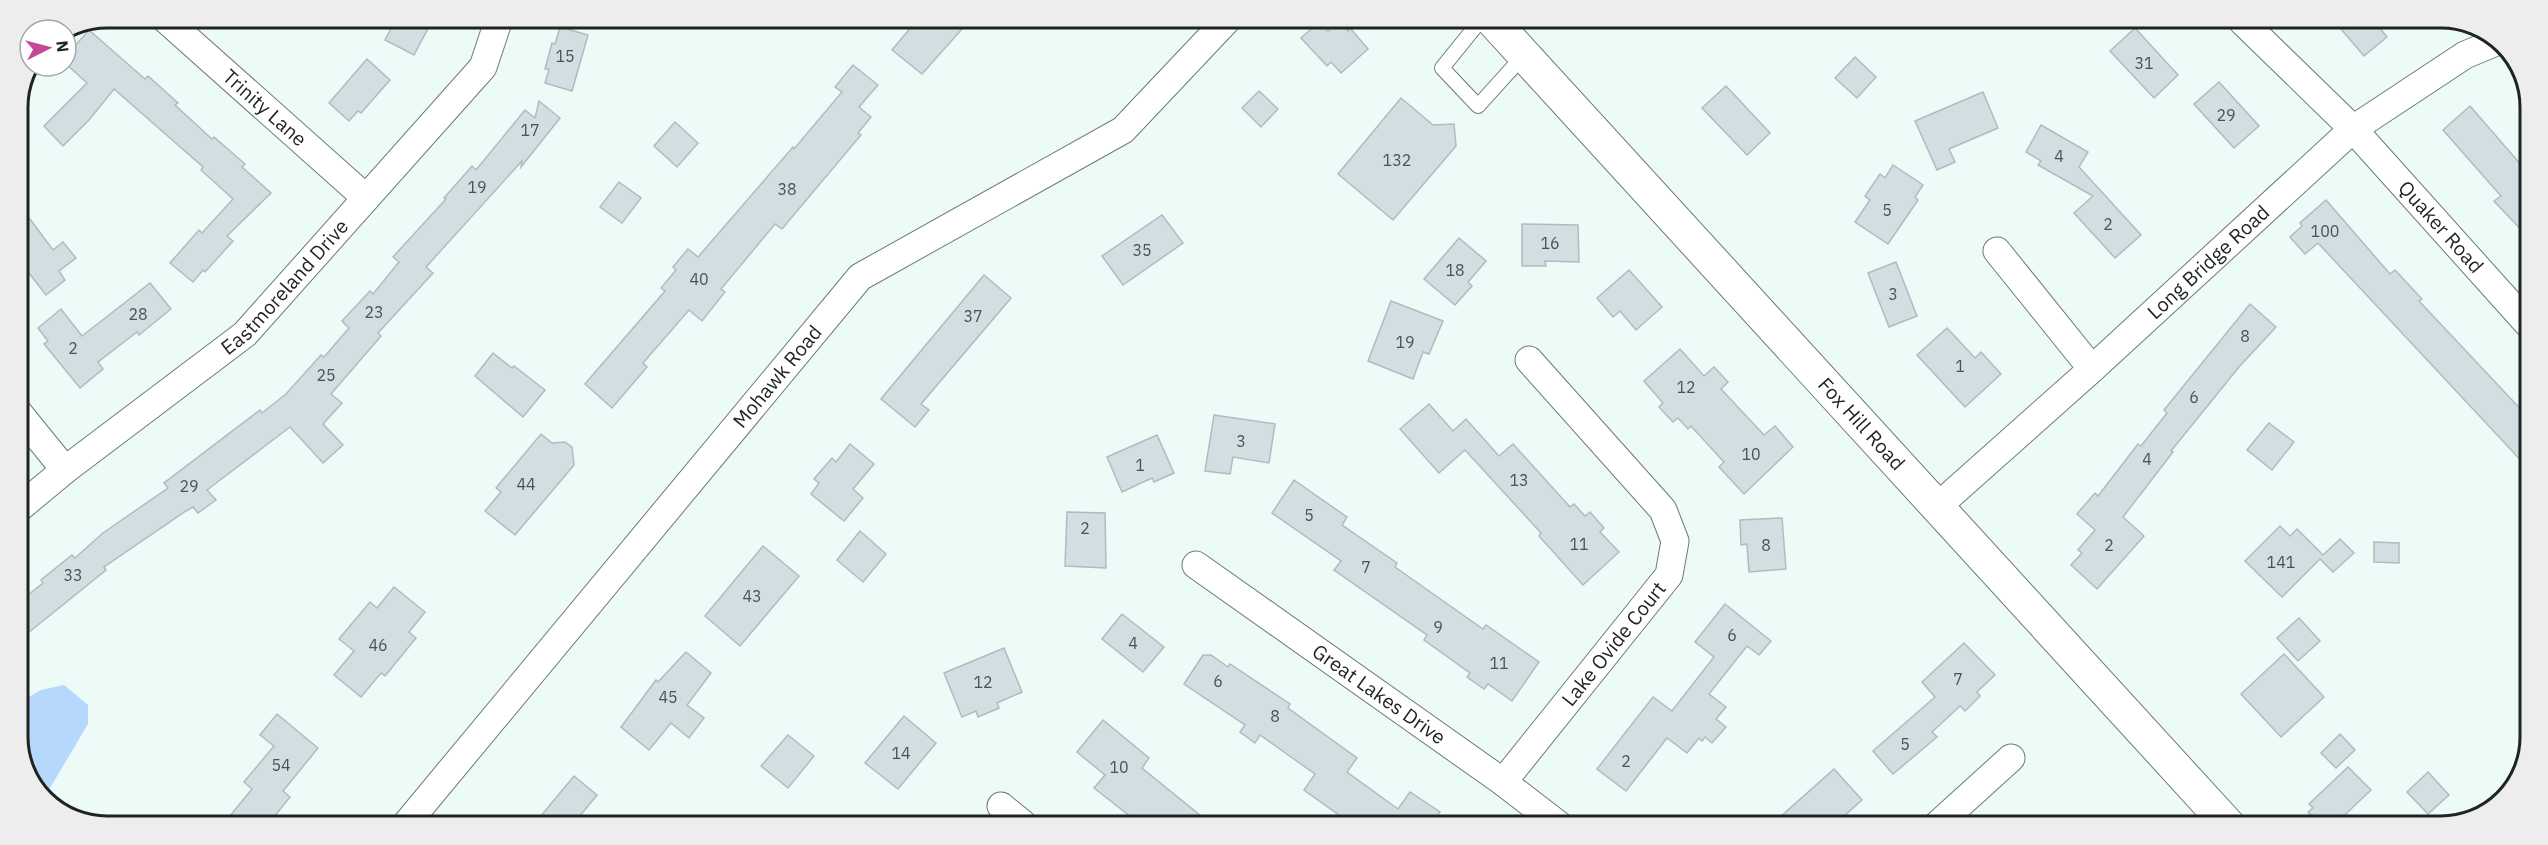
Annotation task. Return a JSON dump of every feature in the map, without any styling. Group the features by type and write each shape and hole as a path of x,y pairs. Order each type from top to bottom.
{"main road":[{"name":"Fox Hill Road","path":"1499,28 2220,816"}],"street":[{"name":"Trinity Lane","path":"175,28 366,198"},
{"name":"Eastmoreland Drive","path":"29,500 245,334 483,67 496,28"},
{"name":"Mohawk Road","path":"413,816 860,277 1123,130 1219,28"},
{"name":"Quaker Road","path":"2249,28 2353,129 2519,314"},
{"name":"Long Bridge Road","path":"1938,506 2092,369 2353,129 2465,54 2488,45"},
{"path":"1997,251 2092,369"},
{"name":"Lake Ovide Court","path":"1503,782 1669,575 1675,542 1663,510 1528,360"},
{"path":"28,425 65,470"},
{"name":"Great Lakes Drive","path":"1196,565 1503,782 1547,816"},
{"path":"1947,816 2011,758"},
{"path":"1001,806 1013,816"}],"lane":[{"path":"1474,28 1442,68 1478,106 1524,55"}],"water":[{"path":"64,685 88,705 88,724 49,790 39,777 33,763 29,743 29,697 41,690"}],"building":[{"path":"391,28 428,28 414,55 385,40"},
{"path":"560,28 588,35 572,91 545,83 549,69 545,69 552,43 555,44"},
{"path":"910,28 963,28 922,74 892,50"},
{"path":"1312,28 1325,28 1328,31 1331,28 1345,28 1348,31 1350,28 1368,49 1341,73 1331,62 1327,66 1301,38"},
{"path":"2135,28 2178,75 2154,98 2110,51"},
{"path":"2340,28 2380,28 2387,37 2364,56"},
{"path":"90,31 145,79 148,76 178,103 175,105 212,139 214,137 245,164 242,167 271,193 227,236 233,241 193,282 170,263 199,230 202,233 233,199 201,170 203,167 114,89 89,120 63,146 44,126 87,83 78,75 78,42"},
{"path":"1855,57 1876,77 1857,98 1835,78"},
{"path":"367,59 390,80 361,113 358,111 349,121 329,103"},
{"path":"853,65 878,85 859,107 871,117 858,133 861,135 782,229 775,224 721,289 725,292 702,321 689,310 643,363 647,367 612,408 585,384 665,291 661,288 676,270 673,267 688,249 698,257 842,92 835,87"},
{"path":"2219,82 2259,126 2234,148 2194,104"},
{"path":"1726,86 1770,133 1747,155 1702,108"},
{"path":"1259,91 1278,109 1261,127 1242,108"},
{"path":"1983,92 1998,128 1949,149 1955,162 1937,170 1915,121"},
{"path":"1401,98 1433,125 1454,124 1456,146 1393,220 1338,174"},
{"path":"539,101 560,118 521,167 522,161 426,267 433,273 378,333 381,336 331,394 342,403 323,424 343,445 323,463 290,427 207,490 216,500 198,513 193,507 186,511 104,567 106,570 29,632 29,594 43,583 41,580 72,555 75,558 103,533 168,488 164,483 260,410 262,413 286,394 321,355 324,357 349,328 342,321 370,291 373,294 399,262 393,257 446,199 444,198 472,166 476,170 525,110 535,118"},
{"path":"2470,106 2519,163 2519,228 2494,201 2501,196 2443,130"},
{"path":"675,122 698,143 677,167 654,146"},
{"path":"2041,125 2088,152 2079,167 2141,235 2115,258 2074,213 2093,196 2038,165 2041,161 2026,152"},
{"path":"1893,165 1923,185 1915,197 1918,200 1888,244 1855,222 1870,200 1865,196 1880,174 1885,178"},
{"path":"619,182 641,198 622,223 600,207"},
{"path":"2326,200 2390,274 2395,270 2422,299 2419,301 2519,408 2520,459 2318,243 2305,254 2290,237 2302,226 2300,223"},
{"path":"1162,215 1183,243 1123,285 1102,256"},
{"path":"30,219 53,250 63,242 76,258 59,271 65,280 46,295 28,272"},
{"path":"1522,224 1578,225 1579,262 1545,261 1546,266 1522,266"},
{"path":"1459,238 1486,261 1468,282 1472,286 1455,305 1424,279"},
{"path":"1896,262 1917,316 1889,327 1868,273"},
{"path":"1629,270 1662,307 1636,330 1620,311 1613,317 1597,298"},
{"path":"984,275 1011,298 921,404 929,410 915,427 881,399"},
{"path":"150,283 171,309 139,335 137,332 98,362 103,369 80,388 44,344 48,341 38,328 61,309 82,336"},
{"path":"1391,301 1443,321 1429,354 1423,352 1413,379 1368,361"},
{"path":"2250,304 2276,327 2239,367 2171,451 2173,452 2123,517 2144,536 2097,589 2071,565 2082,553 2078,550 2095,530 2077,514 2095,493 2098,496 2138,444 2141,446 2167,413 2164,410"},
{"path":"1947,328 1975,358 1981,352 2001,374 1965,407 1917,355"},
{"path":"1680,349 1704,376 1714,367 1728,382 1721,389 1764,435 1775,426 1793,447 1744,494 1719,467 1724,462 1691,426 1688,429 1678,418 1673,422 1659,407 1663,403 1644,381"},
{"path":"493,353 545,390 523,417 475,376"},
{"path":"1429,404 1453,431 1466,419 1499,456 1513,444 1570,507 1574,504 1585,516 1590,512 1604,528 1600,532 1619,552 1583,585 1539,536 1541,533 1465,450 1439,473 1400,429"},
{"path":"1214,415 1275,424 1269,463 1233,457 1230,474 1205,471"},
{"path":"2269,423 2294,442 2272,470 2247,450"},
{"path":"541,434 552,443 565,442 572,447 574,465 515,535 485,511 501,492 496,488"},
{"path":"1157,435 1174,473 1154,482 1152,478 1122,492 1107,457"},
{"path":"850,444 874,464 853,489 863,498 844,521 811,494 819,483 814,479 832,458 836,462"},
{"path":"1294,480 1347,517 1342,525 1397,563 1395,567 1483,629 1486,625 1539,662 1512,701 1488,684 1484,689 1467,677 1470,673 1424,640 1427,635 1334,570 1341,561 1272,513"},
{"path":"1067,512 1105,513 1106,568 1065,566"},
{"path":"1782,518 1786,569 1749,572 1747,544 1741,545 1740,520"},
{"path":"2280,526 2290,536 2297,529 2323,555 2340,539 2354,553 2333,572 2320,559 2282,597 2245,561"},
{"path":"860,531 886,554 863,582 837,560"},
{"path":"2374,542 2399,543 2399,563 2374,562"},
{"path":"763,546 799,576 740,646 705,616"},
{"path":"394,587 425,612 409,632 416,638 385,676 381,673 361,697 334,675 354,651 339,639 370,602 377,608"},
{"path":"1725,604 1771,641 1759,655 1747,646 1709,694 1726,707 1716,719 1726,727 1712,743 1705,737 1702,741 1699,738 1687,753 1667,738 1626,791 1597,769 1653,697 1672,711 1714,657 1695,642"},
{"path":"1122,614 1164,647 1143,672 1102,639"},
{"path":"2299,618 2320,641 2298,661 2277,638"},
{"path":"1964,643 1995,675 1977,692 1980,696 1965,711 1960,706 1932,732 1937,737 1893,774 1873,751 1935,697 1922,682"},
{"path":"1004,648 1022,692 997,703 999,708 978,717 976,711 962,717 944,673"},
{"path":"686,652 711,673 687,705 704,718 689,738 671,723 649,750 621,727 656,680 658,682"},
{"path":"2284,654 2324,697 2281,737 2241,694"},
{"path":"1203,655 1211,655 1228,667 1230,664 1290,704 1288,708 1357,758 1347,772 1398,809 1410,792 1440,812 1437,816 1340,816 1304,790 1315,774 1260,735 1255,743 1240,732 1245,725 1184,684"},
{"path":"277,714 318,748 283,791 290,797 275,816 230,816 252,789 244,782 274,746 260,735"},
{"path":"904,716 936,743 898,789 865,763"},
{"path":"1103,720 1149,758 1142,768 1201,816 1130,816 1094,788 1105,775 1077,752"},
{"path":"2340,734 2355,750 2336,768 2321,753"},
{"path":"788,735 814,756 788,788 761,766"},
{"path":"2348,767 2371,790 2344,816 2312,816 2308,812 2313,808 2309,804"},
{"path":"1834,769 1862,800 1844,816 1781,816"},
{"path":"2428,772 2449,795 2428,814 2407,792"},
{"path":"574,776 597,795 580,816 541,816"}]}
